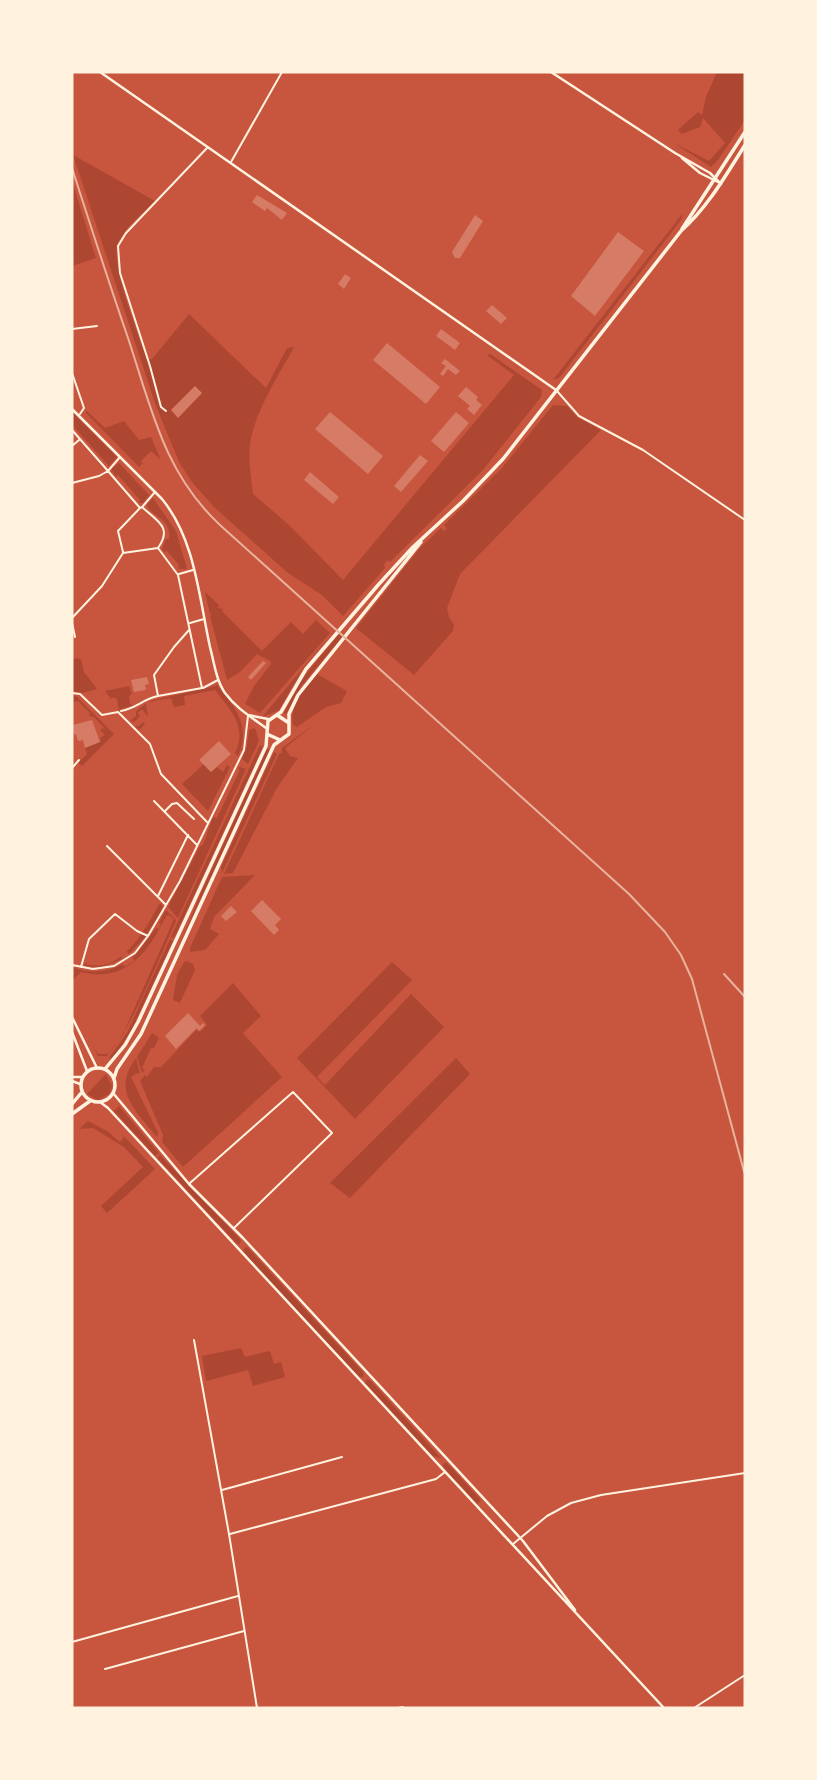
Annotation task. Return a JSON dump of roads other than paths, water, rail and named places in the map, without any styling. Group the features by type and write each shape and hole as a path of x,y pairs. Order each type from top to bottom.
{"highway":[{"path":"105,1069 123,1048 135,1028 265,746 266,728 270,719 277,715 309,665 379,584 494,470 681,230 745,132"},
{"path":"681,230 692,221 721,184 745,145"},
{"path":"72,1114 90,1101 100,1102 113,1093 118,1067 141,1034 272,749 289,734 289,714 303,686 375,602 427,535"},
{"path":"277,715 289,723"},
{"path":"267,734 281,740"},
{"path":"90,1101 82,1092 80,1084 87,1071 105,1069 114,1078"},
{"path":"72,1104 82,1092"}],"main road":[{"path":"100,72 556,390"},
{"path":"551,72 721,184"},
{"path":"72,409 155,492 177,521 185,538 218,680 230,699 266,728"},
{"path":"248,715 270,719"},
{"path":"72,1017 97,1068"},
{"path":"72,1032 87,1071"},
{"path":"72,1079 82,1077"},
{"path":"72,1079 80,1084"},
{"path":"113,1093 189,1184 522,1539 581,1619"},
{"path":"100,1102 664,1708"},
{"path":"361,1382 369,1374"}],"street":[{"path":"230,163 282,72"},
{"path":"166,411 161,407 122,280 118,246 126,233 208,147"},
{"path":"72,329 97,326"},
{"path":"72,373 84,409 79,416"},
{"path":"556,390 579,416 643,450 745,520"},
{"path":"72,430 141,508 164,529 165,537 158,548 123,553"},
{"path":"72,446 80,439"},
{"path":"72,483 99,476 108,471 120,457"},
{"path":"72,618 102,586 123,553 118,531 155,492"},
{"path":"158,548 177,575 202,688"},
{"path":"177,575 193,570"},
{"path":"189,623 204,619"},
{"path":"72,623 75,637"},
{"path":"158,696 154,675 190,629"},
{"path":"72,693 82,696 100,715 135,708 146,699 202,688 218,680"},
{"path":"118,712 148,742 161,774 208,823"},
{"path":"72,965 98,970 120,964 135,953 148,936 198,845 244,750 248,715"},
{"path":"72,768 79,760"},
{"path":"154,801 198,845"},
{"path":"164,811 176,802 194,819"},
{"path":"158,896 188,835"},
{"path":"107,846 166,906"},
{"path":"81,968 89,939 115,914 136,931 148,936"},
{"path":"189,1184 293,1092 332,1133 233,1228"},
{"path":"194,1340 257,1708"},
{"path":"221,1490 342,1457"},
{"path":"229,1534 436,1479 445,1472"},
{"path":"514,1547 561,1508 591,1497 745,1473"},
{"path":"72,1642 239,1596"},
{"path":"105,1669 245,1631"},
{"path":"694,1708 745,1675"},
{"path":"398,1708 403,1707"}],"railway":[{"path":"72,168 152,412 161,437 185,483 220,525 629,894 665,932 681,955 692,979 745,1175"},
{"path":"724,974 745,997"}]}
